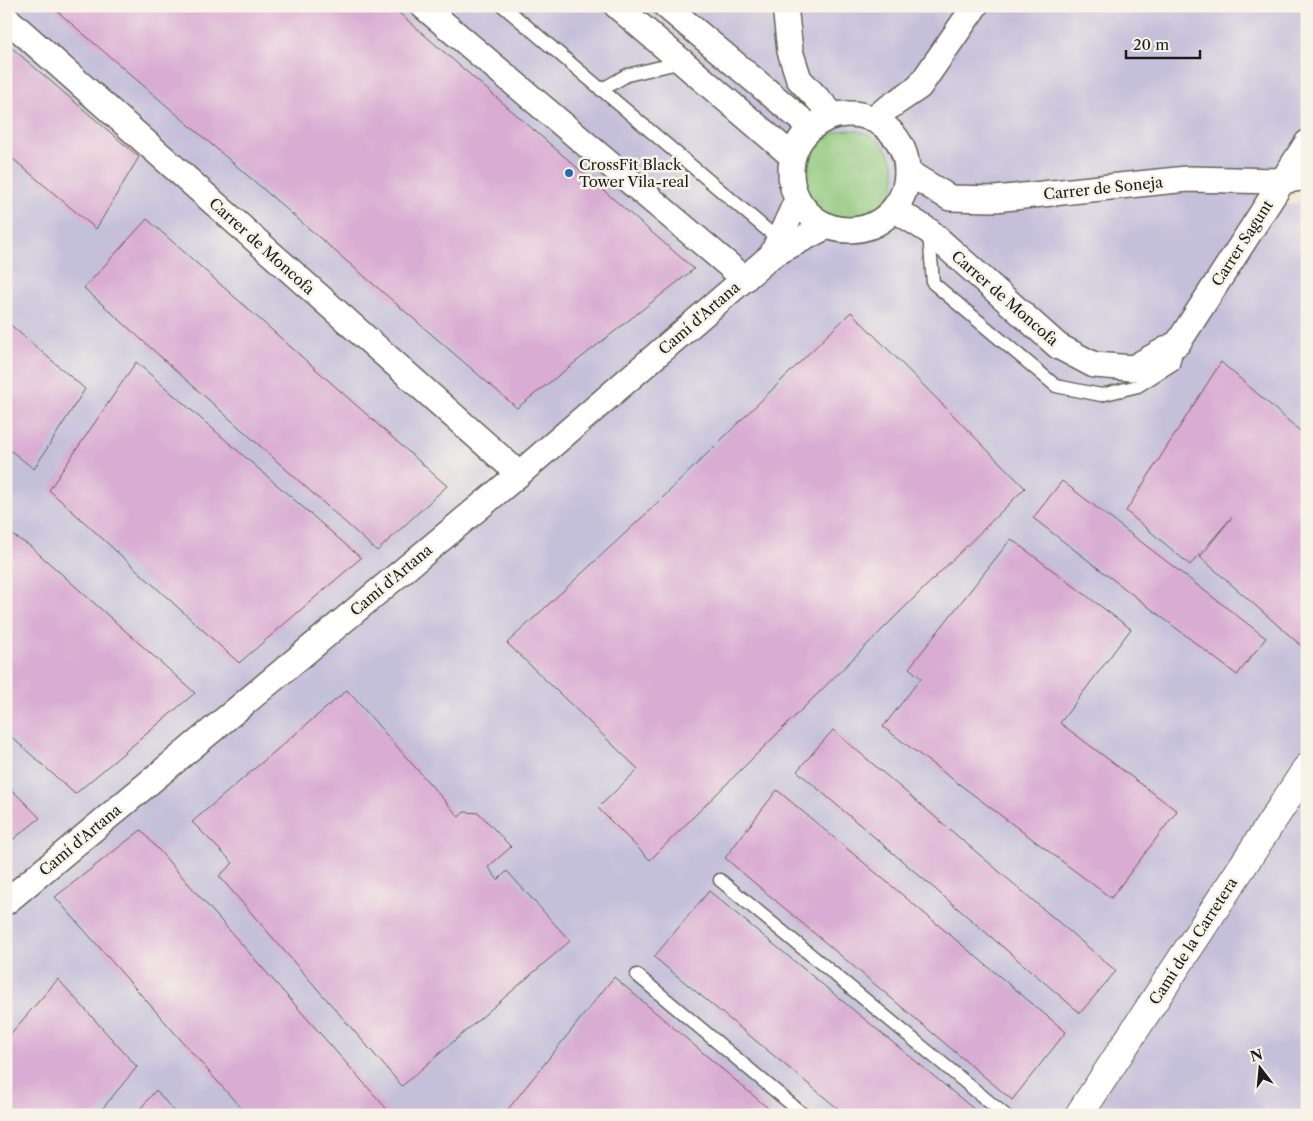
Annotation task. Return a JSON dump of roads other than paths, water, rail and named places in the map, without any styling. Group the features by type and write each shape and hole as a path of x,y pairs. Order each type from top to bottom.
{"main road":[{"name":"Camí de la Carretera","path":"1079,1115 1307,768"}],"street":[{"path":"423,6 745,279"},
{"path":"618,6 792,156"},
{"path":"666,6 810,128"},
{"path":"785,6 790,51 799,79 833,115"},
{"path":"872,118 919,87 975,6"},
{"name":"Carrer de Moncofa","path":"6,18 519,474"},
{"path":"853,113 872,118 887,127 898,140 905,156 907,172 904,192 894,209 880,221 863,228 845,230 827,226 810,216 797,200 790,178 792,156 799,140 810,128 833,115 853,113"},
{"name":"Carrer Sagunt","path":"1178,343 1295,179 1307,143"},
{"name":"Carrer de Soneja","path":"907,172 950,198 986,199 1187,179 1295,179"},
{"name":"Camí d'Artana","path":"6,902 519,474 745,279 776,247 797,200"},
{"name":"Carrer de Moncofa","path":"894,209 929,231 1058,346 1094,365 1133,368 1178,343"},
{"name":"Camí d'Artana","path":"776,247 827,226"}],"lane":[{"path":"503,6 601,90 776,247"},
{"path":"601,90 627,75 682,62"},
{"path":"929,231 933,282 1056,386 1101,395 1138,386 1173,364 1178,343"},
{"path":"720,880 1005,1115"},
{"path":"637,975 804,1115"}],"place":[{"name":"CrossFit Black Tower Vila-real","path":"569,173"}]}
